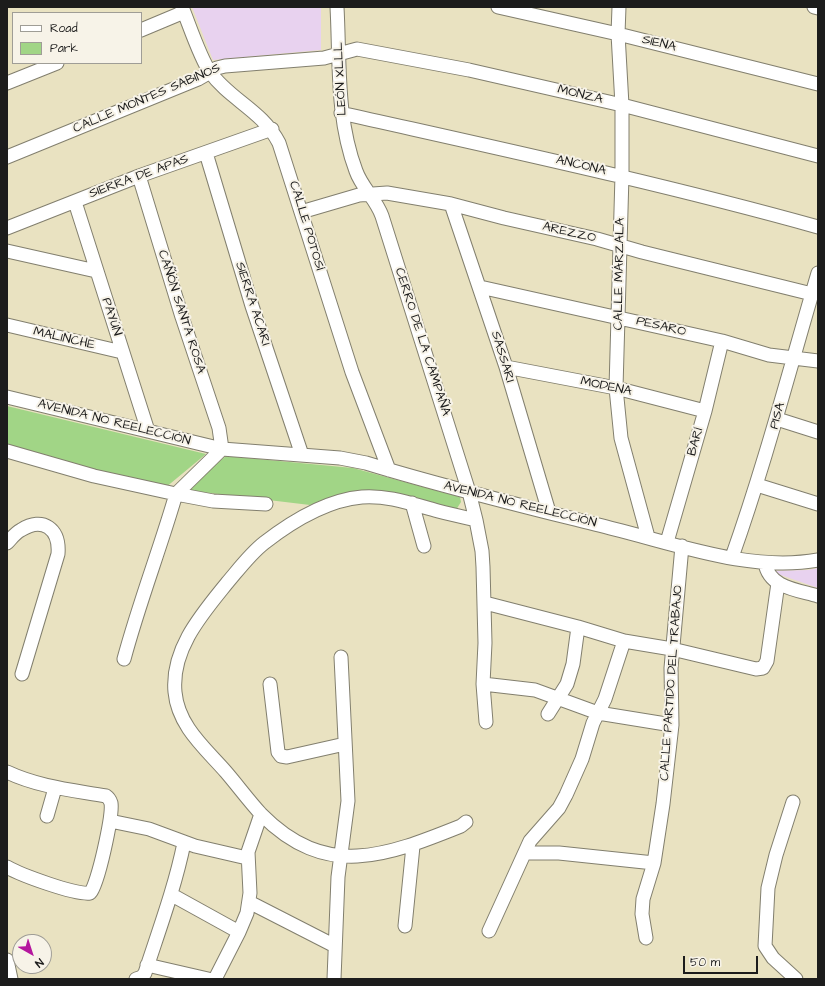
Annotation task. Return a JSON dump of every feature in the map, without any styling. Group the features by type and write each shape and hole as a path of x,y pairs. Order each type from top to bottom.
{"street":[{"name":"LEÓN XLLL","path":"338,7 341,113 356,172 370,193"},
{"name":"SIENA","path":"498,7 618,34 818,84"},
{"name":"CALLE MÁRZALA","path":"619,7 618,34 622,105 622,176 616,388 621,438 648,537"},
{"path":"814,7 818,8"},
{"path":"142,30 183,10"},
{"name":"CALLE POTOSÍ","path":"183,10 210,72 272,129 279,143 352,372 389,470"},
{"name":"MONZA","path":"339,53 357,49 469,70 622,105 818,156"},
{"name":"CALLE MONTES SABINOS","path":"7,157 198,79 224,66 324,58 339,53"},
{"path":"7,83 55,64"},
{"name":"ANCONA","path":"341,113 622,176 724,201 818,227"},
{"name":"SIERRA DE APAS","path":"7,228 139,176 272,129"},
{"name":"SIERRA ACARI","path":"206,153 252,306 302,455"},
{"name":"CAÑÓN SANTA ROSA","path":"139,176 182,317 219,428 222,449"},
{"name":"AREZZO","path":"301,212 347,198 370,193 387,193 451,204 812,294"},
{"name":"CERRO DE LA CAMPAÑA","path":"370,193 382,216 469,492 476,520 482,551 485,603 483,684 486,722"},
{"name":"PAYÚN","path":"75,202 148,432"},
{"name":"SASSARI","path":"451,204 506,367 548,512"},
{"path":"7,251 96,271"},
{"name":"PISA","path":"732,557 757,485 777,419 792,358 818,273"},
{"name":"PESARO","path":"480,287 722,341 769,355 818,361"},
{"name":"MALINCHE","path":"7,325 122,352"},
{"name":"BARÍ","path":"667,542 705,411 722,341"},
{"name":"MODENA","path":"506,367 616,388 705,411"},
{"name":"AVENIDA NO REELECCIÓN","path":"7,397 222,449 340,458 682,546 732,557 765,563 792,564 818,560"},
{"path":"777,419 818,432"},
{"path":"124,658 137,610 159,551 176,494 222,449"},
{"path":"7,451 94,476 176,494 213,501 266,504"},
{"path":"757,485 818,504"},
{"path":"466,822 461,826 413,846 370,855 340,857 328,855 301,845 261,814 194,738 183,721 176,700 174,686 177,663 183,645 204,613 262,544 299,520 335,504 361,497 381,497 412,503 476,520"},
{"path":"412,503 424,546"},
{"path":"7,543 20,530 35,525 50,528 58,541 58,554 22,674"},
{"name":"CALLE PARTIDO DEL TRABAJO","path":"646,938 642,914 643,899 654,863 664,798 672,725 672,649 682,546"},
{"path":"765,563 769,576 778,583 818,596"},
{"path":"485,603 578,627 624,641 672,649 756,669 763,668 767,661 778,583"},
{"path":"548,714 567,684 573,664 578,627"},
{"path":"489,931 530,841 559,808 566,795 582,759 593,723 605,699 624,641"},
{"path":"334,979 340,857 348,801 341,657"},
{"path":"270,684 278,752 281,756 287,757 345,744"},
{"path":"483,684 524,688 559,698 598,713 672,725"},
{"path":"7,772 25,780 55,788 106,796 111,802 110,822 96,882 90,893 73,891 22,874 7,867"},
{"path":"47,816 55,788"},
{"path":"793,802 776,855 768,888 765,946 773,958 796,979"},
{"path":"215,979 239,932 249,902 250,884 248,858 261,814"},
{"path":"110,822 153,830 184,843 248,858"},
{"path":"136,979 143,975 172,895 184,843"},
{"path":"405,926 413,846"},
{"path":"525,853 559,853 654,863"},
{"path":"172,895 239,932"},
{"path":"249,902 335,946"},
{"path":"7,960 11,979"},
{"path":"147,965 208,979"}],"shaded area":[{"path":"192,7 321,7 321,50 213,60"},
{"path":"818,568 818,588 769,571 808,570"}],"green space":[{"path":"7,406 206,454 165,488 7,449"},
{"path":"226,456 353,468 460,497 461,502 456,510 377,492 341,494 310,505 185,490"}]}
